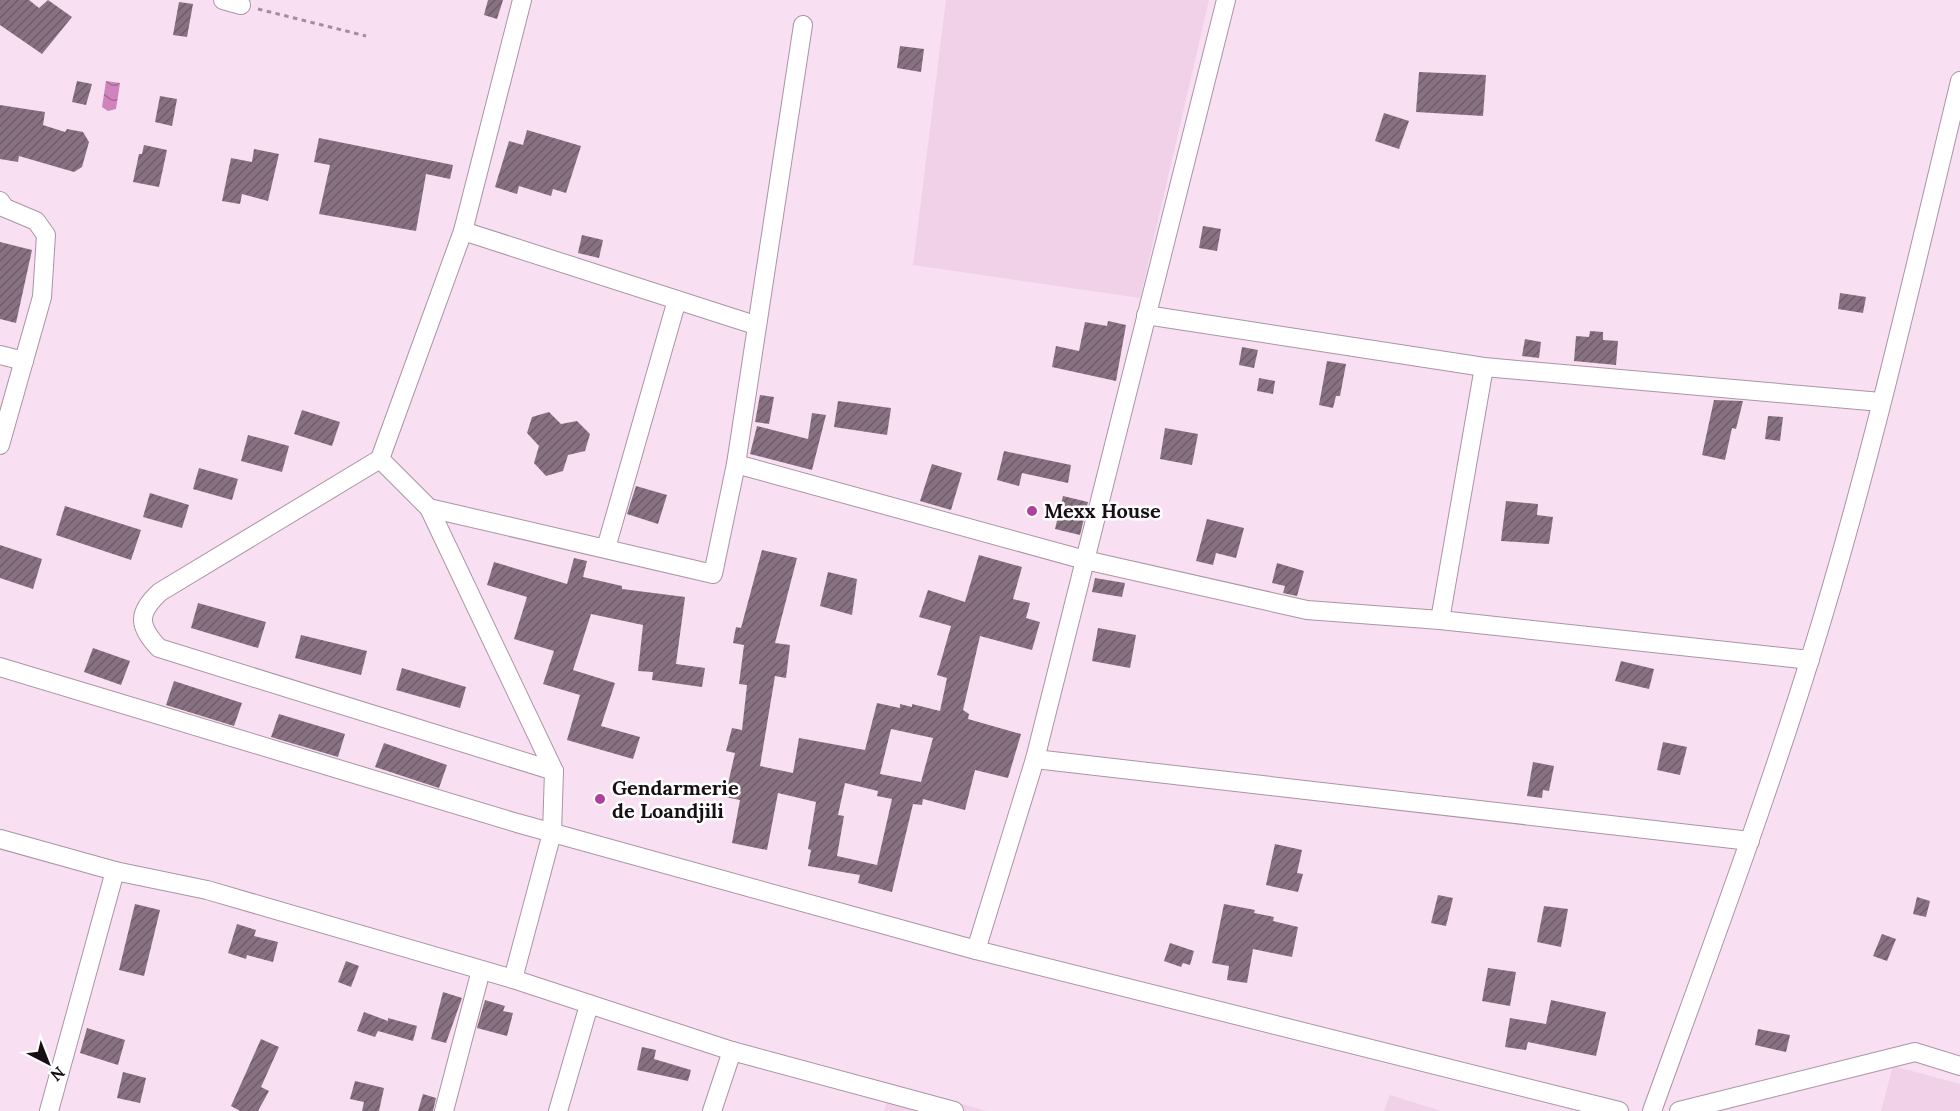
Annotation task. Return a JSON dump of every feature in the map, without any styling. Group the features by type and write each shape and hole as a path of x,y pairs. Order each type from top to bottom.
{"street":[{"path":"223,0 241,5"},
{"path":"522,0 463,231 380,459 159,592 142,612 143,625 148,637 159,648 554,771"},
{"path":"976,950 1035,759 1226,0"},
{"path":"429,508 713,574 735,464 803,25"},
{"path":"1652,1111 1750,841 1810,660 1881,402 1960,81"},
{"path":"0,201 5,208 36,221 46,236 42,297 0,445"},
{"path":"463,231 755,325"},
{"path":"606,548 677,300"},
{"path":"1146,315 1484,367 1881,402"},
{"path":"0,355 24,361"},
{"path":"1440,620 1484,367"},
{"path":"380,459 429,508 554,771 552,833 513,979"},
{"path":"735,464 1084,560 1307,610 1440,620 1810,660"},
{"path":"0,667 552,833 976,950 1619,1111"},
{"path":"1035,759 1750,841"},
{"path":"0,839 115,871 207,890 513,979 732,1051 954,1111"},
{"path":"48,1111 115,871"},
{"path":"444,1111 481,970"},
{"path":"558,1111 589,1005"},
{"path":"712,1111 732,1051"},
{"path":"1679,1111 1915,1052 1960,1066"}],"path":[{"path":"241,5 366,36"}],"shaded area":[{"path":"946,0 1209,0 1140,298 913,265"},
{"path":"1893,1066 1960,1084 1960,1111 1881,1111"},
{"path":"893,1084 986,1111 884,1111"},
{"path":"1390,1095 1441,1111 1384,1111"}],"water":[{"path":"106,81 120,83 116,109 108,111 102,107"}],"building":[{"path":"0,0 29,0 39,8 48,0 72,17 42,54 0,25"},
{"path":"488,0 503,0 497,19 484,15"},
{"path":"179,2 193,4 187,37 173,35"},
{"path":"900,46 924,49 921,72 897,68"},
{"path":"1419,72 1486,75 1483,116 1416,112"},
{"path":"77,81 92,84 86,105 72,102"},
{"path":"160,96 177,99 172,126 155,122"},
{"path":"0,105 45,112 43,125 65,132 67,129 83,132 89,142 82,167 74,172 19,156 18,162 0,159"},
{"path":"1384,113 1409,121 1399,149 1375,141"},
{"path":"527,130 581,146 566,193 553,189 551,196 519,186 517,194 495,187 509,141 523,145"},
{"path":"319,138 453,165 450,179 426,174 416,231 319,214 330,165 314,162"},
{"path":"144,145 167,150 159,187 133,182 139,154 142,154"},
{"path":"254,149 279,154 268,201 242,194 240,204 222,201 231,158 252,162"},
{"path":"1203,226 1221,229 1217,251 1199,248"},
{"path":"582,235 603,240 599,258 578,253"},
{"path":"0,242 32,250 16,323 0,319"},
{"path":"1840,293 1866,297 1863,313 1838,309"},
{"path":"1108,321 1126,325 1116,381 1052,367 1056,346 1079,351 1085,322 1107,326"},
{"path":"1590,331 1603,332 1603,340 1618,341 1616,365 1574,361 1576,336 1589,337"},
{"path":"1525,339 1541,342 1539,358 1522,356"},
{"path":"1242,347 1258,350 1254,368 1239,365"},
{"path":"1327,361 1346,364 1340,396 1336,396 1333,408 1319,405"},
{"path":"1259,378 1275,381 1273,394 1257,391"},
{"path":"760,395 774,397 769,424 755,422"},
{"path":"1714,400 1743,401 1736,429 1732,428 1725,460 1702,455"},
{"path":"838,401 891,408 887,435 834,427"},
{"path":"302,410 340,422 332,446 294,434"},
{"path":"549,412 561,424 577,421 590,434 585,451 568,455 563,471 546,476 534,463 539,446 527,433 532,417"},
{"path":"812,413 826,415 812,470 750,454 757,426 808,439"},
{"path":"1768,416 1783,417 1780,441 1765,439"},
{"path":"1165,428 1198,434 1192,465 1160,459"},
{"path":"248,435 289,446 282,472 241,461"},
{"path":"1004,451 1071,465 1068,483 1022,473 1019,486 997,480"},
{"path":"932,464 962,473 951,510 920,501"},
{"path":"199,468 238,479 232,500 193,489"},
{"path":"636,486 667,495 658,524 627,514"},
{"path":"150,493 189,505 182,528 143,517"},
{"path":"1063,496 1088,502 1080,535 1055,529"},
{"path":"1506,501 1538,504 1537,515 1553,517 1549,544 1501,541"},
{"path":"65,506 141,530 131,560 56,535"},
{"path":"1207,519 1244,528 1236,558 1216,553 1213,565 1196,561"},
{"path":"0,545 42,559 33,589 0,578"},
{"path":"762,550 797,558 775,643 790,645 786,678 775,676 760,766 793,773 799,738 865,750 877,703 900,708 900,704 912,707 912,704 940,711 947,678 937,675 951,626 919,617 928,590 965,602 979,555 1022,567 1013,599 1030,603 1026,618 1040,622 1032,650 980,636 963,710 969,714 968,719 1021,734 1008,778 975,770 965,810 923,799 922,805 913,804 892,892 858,883 860,875 808,866 811,850 808,849 816,802 778,793 767,850 732,843 740,800 725,797 735,753 726,751 732,728 742,730 747,685 739,684 744,645 733,643 736,627 741,628","holes":["891,729 933,738 921,782 880,774","845,783 878,791 877,796 892,799 877,865 837,856 844,816 838,815"]},
{"path":"574,558 587,561 583,577 622,586 622,589 685,597 676,664 705,668 702,687 652,680 653,672 638,671 643,625 591,614 573,670 615,683 601,726 640,737 633,759 567,740 580,695 543,684 554,651 514,639 527,597 487,585 494,562 567,584"},
{"path":"1277,563 1304,571 1297,596 1283,593 1285,586 1272,583"},
{"path":"828,572 857,579 852,615 820,606"},
{"path":"1095,578 1125,583 1122,597 1092,592"},
{"path":"198,603 266,622 258,648 191,628"},
{"path":"1098,628 1136,635 1130,668 1092,661"},
{"path":"301,635 367,651 361,675 295,658"},
{"path":"93,648 130,661 121,685 84,672"},
{"path":"1621,661 1654,669 1649,689 1615,681"},
{"path":"402,668 466,687 460,708 396,690"},
{"path":"174,681 242,703 234,726 166,705"},
{"path":"279,714 345,734 338,757 271,737"},
{"path":"1663,742 1687,747 1680,775 1657,770"},
{"path":"384,743 447,765 439,788 375,767"},
{"path":"1533,762 1554,766 1549,791 1543,790 1542,798 1527,796"},
{"path":"1275,844 1302,850 1297,873 1303,874 1298,892 1266,885"},
{"path":"1438,895 1453,898 1446,926 1431,923"},
{"path":"1917,897 1930,901 1926,917 1913,914"},
{"path":"135,904 160,910 144,976 119,970"},
{"path":"1224,904 1255,910 1254,913 1274,917 1273,921 1298,927 1292,957 1253,949 1247,983 1227,980 1229,966 1212,963"},
{"path":"1544,906 1568,909 1561,947 1537,942"},
{"path":"237,924 256,930 254,936 278,942 273,962 247,955 246,959 228,953"},
{"path":"1882,934 1896,939 1887,961 1873,956"},
{"path":"1170,943 1194,951 1190,965 1183,963 1181,967 1164,961"},
{"path":"346,961 359,966 351,987 338,982"},
{"path":"1488,968 1516,972 1510,1006 1482,1001"},
{"path":"443,992 462,998 446,1043 431,1039"},
{"path":"485,1000 505,1006 503,1011 513,1013 507,1036 477,1028"},
{"path":"1551,1000 1606,1012 1596,1056 1528,1042 1526,1050 1505,1047 1510,1018 1546,1024"},
{"path":"364,1012 388,1021 388,1018 417,1026 413,1041 378,1031 375,1037 357,1031"},
{"path":"87,1028 125,1040 118,1065 80,1053"},
{"path":"1758,1029 1790,1035 1786,1052 1755,1045"},
{"path":"261,1039 279,1047 261,1087 269,1091 258,1111 240,1111 231,1106"},
{"path":"642,1047 656,1050 654,1059 691,1070 688,1081 637,1070"},
{"path":"123,1072 146,1078 140,1103 117,1098"},
{"path":"355,1081 384,1088 379,1111 362,1111 364,1102 350,1099"},
{"path":"423,1094 436,1098 433,1111 418,1111"}],"place":[{"name":"Mexx House","path":"1032,511"},
{"name":"Gendarmerie de Loandjili","path":"600,799"}]}
